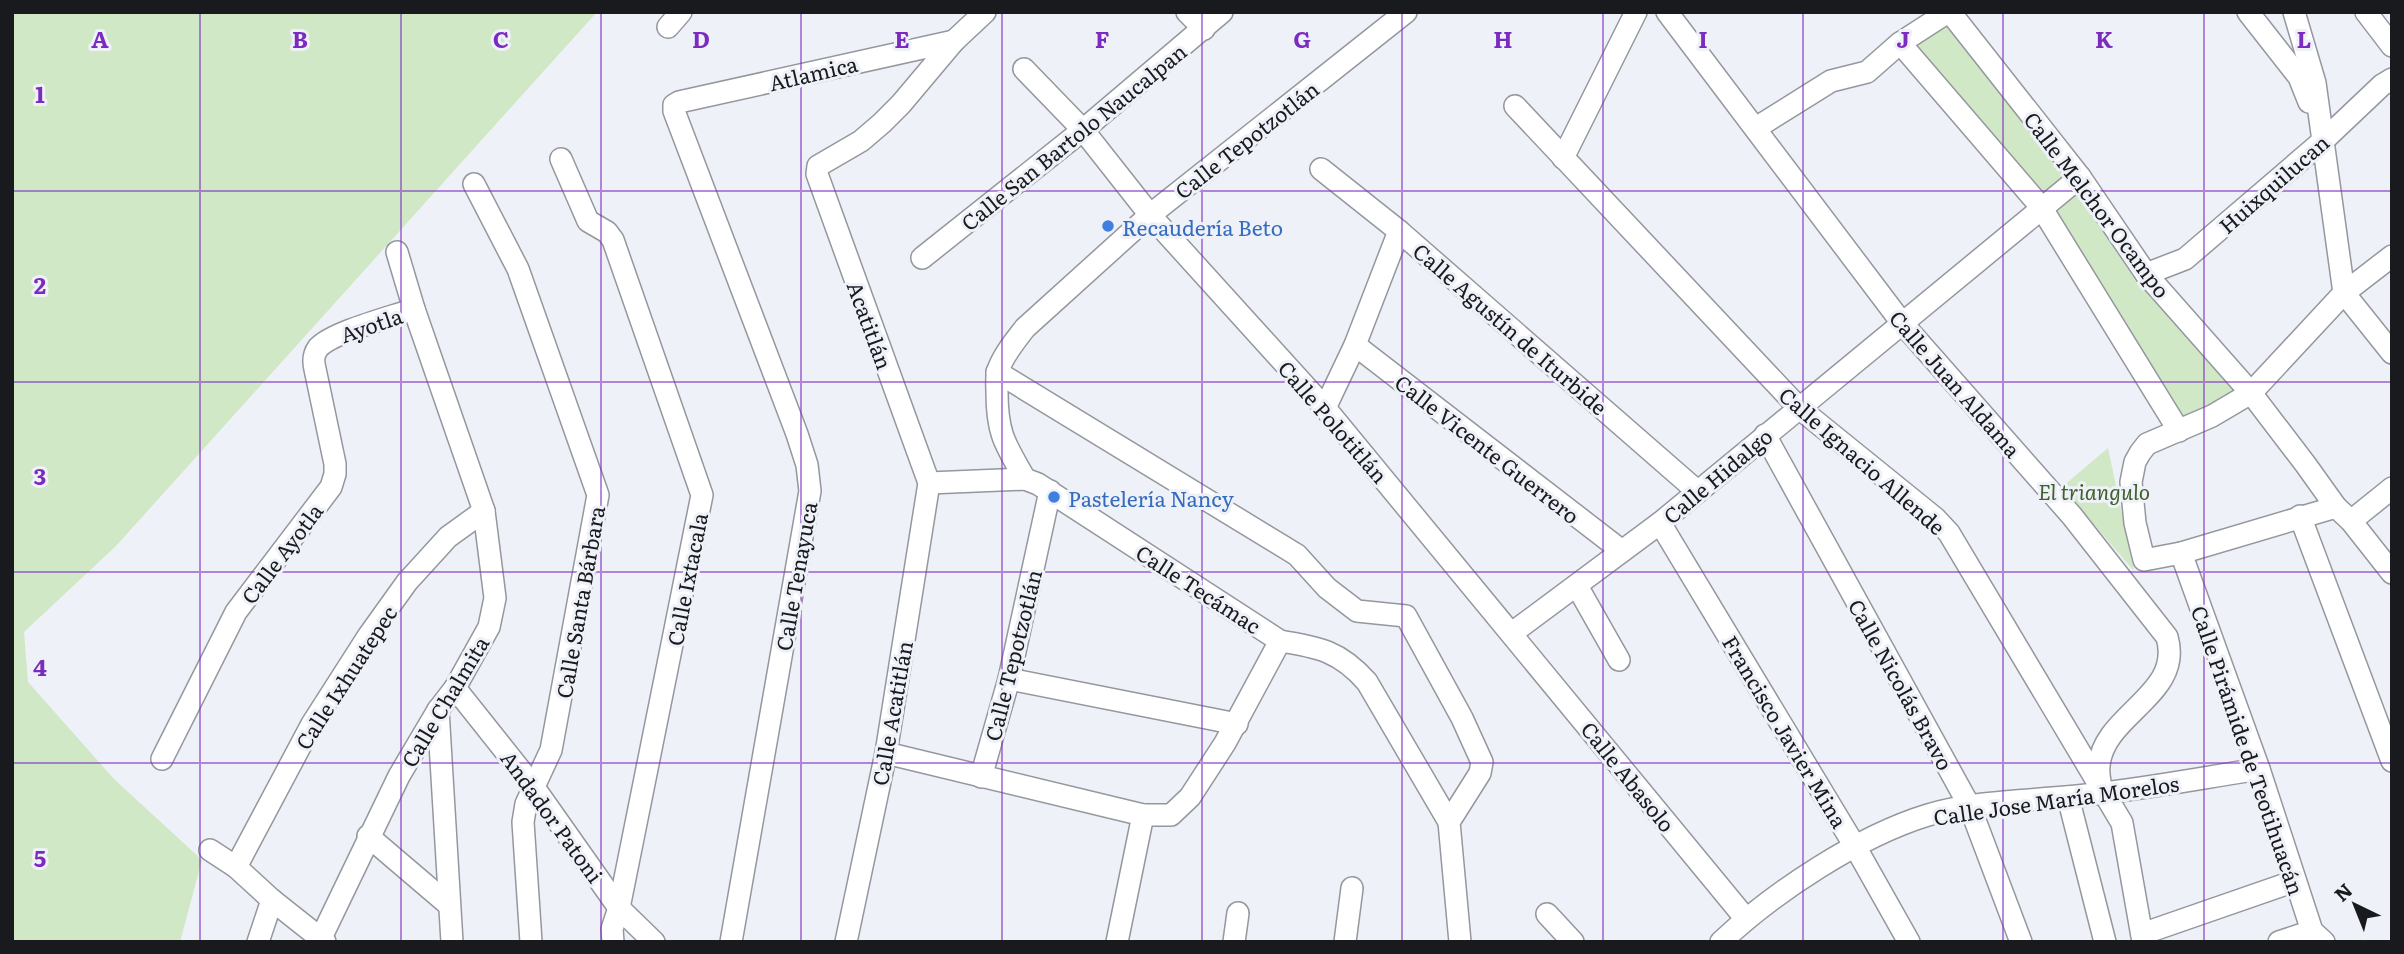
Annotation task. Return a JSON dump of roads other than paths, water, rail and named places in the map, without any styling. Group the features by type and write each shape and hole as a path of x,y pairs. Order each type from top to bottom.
{"street":[{"path":"954,41 985,12"},
{"path":"1187,12 1204,29"},
{"name":"Calle San Bartolo Naucalpan","path":"922,258 1083,130 1222,12"},
{"name":"Calle Tepotzotlán","path":"997,372 1009,349 1025,328 1150,215 1406,12"},
{"path":"1563,158 1636,12"},
{"name":"Calle Juan Aldama","path":"1667,12 1902,323 2072,516 2167,637 2170,662 2164,676 2109,739 2102,754 2099,766 2102,793"},
{"path":"1756,128 1839,78 1867,72 1900,44 1949,12"},
{"name":"Calle Melchor Ocampo","path":"1949,12 2080,177 2146,274 2251,393 2343,514 2392,573"},
{"path":"2248,12 2299,77 2325,139"},
{"path":"2294,12 2315,83 2325,139 2344,293 2392,353"},
{"path":"2366,12 2392,46"},
{"name":"Atlamica","path":"674,105 954,41"},
{"name":"Acatitlán","path":"929,483 817,174 818,166 861,141 882,123 954,41"},
{"path":"1900,44 2041,207 2179,431"},
{"name":"Calle Polotitlán","path":"1024,69 1083,130 1150,215 1325,408 1512,633"},
{"name":"Huixquilucan","path":"2146,274 2185,259 2392,79"},
{"name":"Calle Tenayuca","path":"674,105 674,111 797,434 807,465 810,491 731,942"},
{"name":"Calle Ignacio Allende","path":"1515,106 1799,408 1935,517 1948,533 2122,823 2142,938"},
{"name":"Calle Ixtacala","path":"561,159 588,221 607,232 613,240 702,495 620,908 612,929 612,942"},
{"name":"Calle Agustín de Iturbide","path":"1321,169 1399,231 1697,491"},
{"name":"Calle Hidalgo","path":"1512,633 1660,523 2080,177"},
{"name":"Calle Santa Bárbara","path":"474,184 518,269 598,495 551,750 533,786 523,822 531,942"},
{"path":"1325,408 1355,345 1399,231"},
{"name":"Calle Chalmita","path":"322,940 368,836 399,776 438,710 455,688 489,627 495,598 484,511 397,252"},
{"path":"2392,256 2344,293 2251,393 2212,416 2147,444 2135,462 2131,482 2135,523 2144,560 2181,553 2300,516 2343,514 2392,488"},
{"name":"Ayotla","path":"328,339 414,309"},
{"name":"Calle Ayotla","path":"162,759 236,612 331,487 335,464 313,360 316,352 328,339"},
{"name":"Calle Vicente Guerrero","path":"1355,345 1622,551"},
{"path":"929,483 1025,480 998,427 997,372"},
{"path":"997,372 1297,555 1327,588 1357,611 1406,616 1462,718 1482,762 1482,768 1449,822"},
{"name":"Calle Nicolás Bravo","path":"1765,435 1970,807 2021,942"},
{"name":"Calle Tecámac","path":"1025,480 1050,491 1280,641 1237,723 1190,797 1176,811 1164,817 1143,815"},
{"name":"Calle Acatitlán","path":"846,942 886,753 929,483"},
{"name":"Calle Tepotzotlán","path":"981,777 1009,679 1050,491"},
{"name":"Calle Ixhuatepec","path":"236,867 312,724 369,635 407,582 448,537 484,511"},
{"path":"2300,516 2392,761"},
{"name":"Francisco Javier Mina","path":"1660,523 1856,848 1909,942"},
{"name":"Calle Pirámide de Teotihuacán","path":"2181,553 2259,769 2295,881 2318,936"},
{"path":"1577,586 1619,660"},
{"name":"Calle Abasolo","path":"1512,633 1746,919"},
{"path":"1280,641 1312,646 1337,654 1353,666 1367,682 1449,822 1460,942"},
{"path":"1009,679 1237,723"},
{"name":"Andador Patoni","path":"455,688 533,786 620,908 654,942"},
{"path":"438,710 452,942"},
{"path":"886,753 1143,815 1117,942"},
{"name":"Calle Jose María Morelos","path":"1721,942 1746,919 1797,881 1893,828 1930,815 1970,807 2102,793 2259,769"},
{"path":"2068,797 2105,942"},
{"path":"368,836 449,905"},
{"path":"210,850 236,867 322,940"},
{"path":"2142,938 2295,881"},
{"path":"1345,942 1352,888"},
{"path":"258,942 272,900"},
{"path":"1234,942 1238,913"},
{"path":"1547,914 1573,942"},
{"path":"2279,942 2318,936"}],"place":[{"name":"Recaudería Beto","path":"1108,226"},
{"name":"Pastelería Nancy","path":"1054,497"}],"park label":[{"name":"El triangulo","path":"2094,490"}]}
